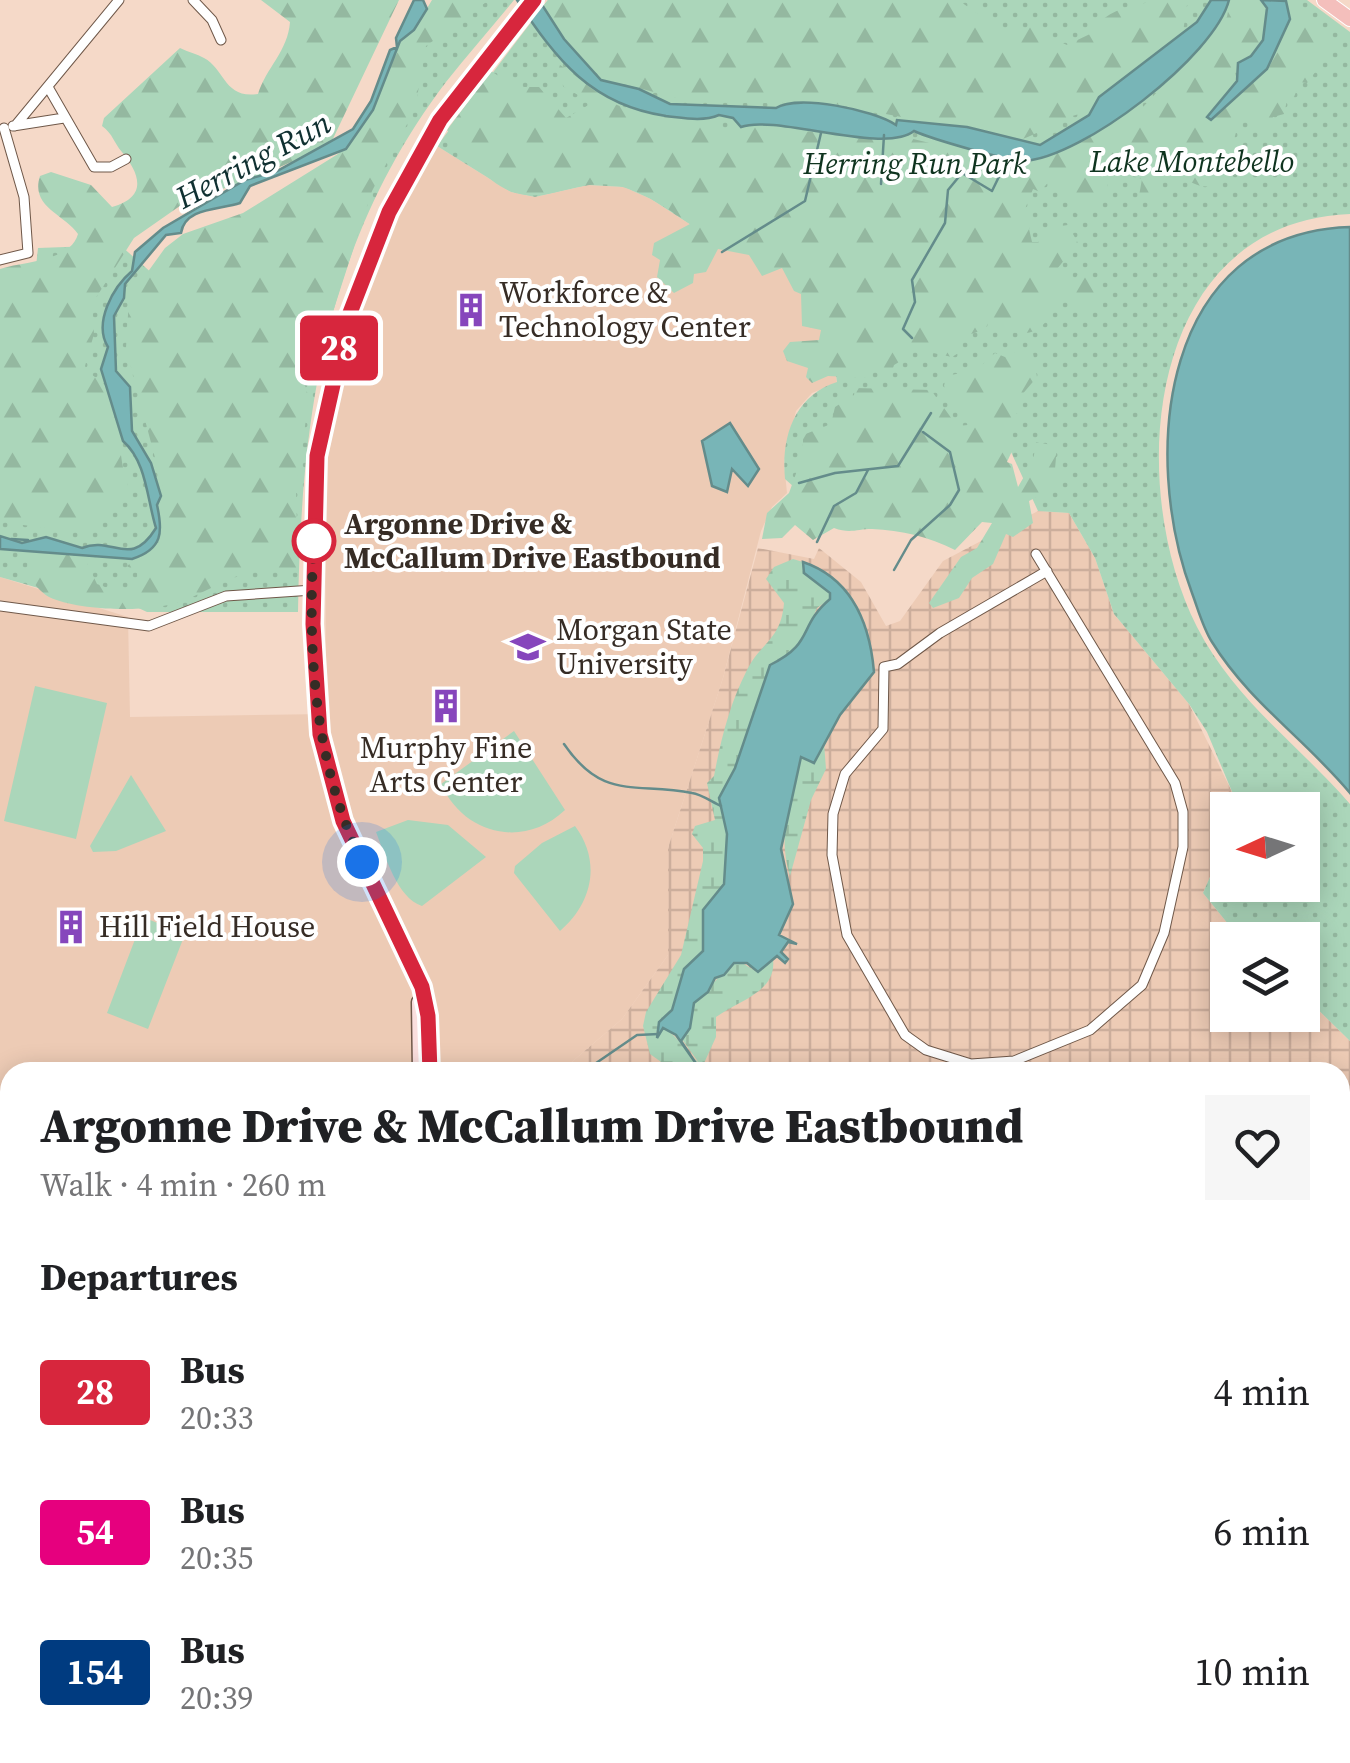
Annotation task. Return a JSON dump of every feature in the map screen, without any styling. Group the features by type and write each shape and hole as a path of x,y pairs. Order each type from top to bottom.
{"main road":[{"path":"430,1062 428,1016 414,970 333,791 316,698 313,590 317,456 348,318 403,185 464,87 534,0"},
{"path":"1327,2 1350,19"},
{"path":"414,970 419,1062"}],"street":[{"path":"16,126 119,0"},
{"path":"193,0 212,20 221,40"},
{"path":"48,87 94,166 111,167 126,158"},
{"path":"0,260 28,253 24,197 2,128 64,118"},
{"path":"1000,1062 1014,1061 1075,1038 1114,1014 1142,986 1156,961 1180,859 1184,818 1174,783 1036,554"},
{"path":"966,1062 920,1047 905,1034 847,935 832,855 833,814 848,769 883,729 884,667 898,664 940,633 1047,571"},
{"path":"0,606 149,626 226,596 313,590"},
{"path":"952,1056 954,1062"}],"shaded area":[{"name":"Morgan State University","path":"437,146 511,192 535,197 588,185 624,187 651,199 716,241 775,254 830,335 837,383 812,393 796,411 784,463 787,493 772,507 761,531 723,678 668,848 668,955 622,1019 572,1062 0,1062 0,577 128,617 130,717 326,714 325,474 357,317 383,242"},
{"path":"1038,511 1069,513 1095,558 1114,614 1189,704 1232,792 1210,792 1210,877 1203,893 1226,922 1210,922 1210,1032 1320,1032 1320,1012 1350,1041 1350,1062 572,1062 622,1019 668,955 668,848 723,678 758,548 814,559 819,548 861,582 886,626 900,621 943,561"}],"green space":[{"path":"261,0 399,0 330,145 236,186 197,194 134,238 92,304 94,334 85,366 105,385 112,400 123,469 132,494 128,501 111,505 99,524 84,533 8,523 0,515 0,269 56,255 66,250 78,234 44,203 38,187 40,176 51,172 91,185 112,207 124,203 136,191 136,176 102,126 104,118 180,48 211,63 238,92 258,94 285,42 290,22"},
{"path":"432,0 489,0 426,46 415,109 372,191 319,355 297,361 309,398 296,489 295,572 247,573 179,602 150,608 95,608 46,595 27,575 28,555 37,551 84,557 97,584 118,592 139,588 137,573 127,566 160,540 157,505 163,488 126,348 129,298 165,248 183,234 243,213 346,149 400,41 414,30"},
{"path":"441,0 514,0 446,82 405,143 372,205 346,269 327,334 314,401 305,470 298,612 147,612 108,594 101,606 0,577 0,374 34,285 38,248 120,245 188,305 303,207"},
{"name":"Herring Run Park","path":"548,0 1307,0 1350,32 1350,214 1282,228 1230,262 1193,310 1170,369 1160,435 1161,503 1174,568 1197,627 1248,700 1350,804 1350,1041 1320,1012 1320,922 1226,922 1210,902 1320,902 1320,792 1232,792 1207,732 1189,704 1114,614 1095,558 1069,513 1038,511 1001,430 839,527 785,479 785,448 793,420 810,397 837,382 830,335 783,259 716,241 651,199 624,187 588,185 535,197 511,192 437,146"},
{"path":"548,0 958,0 997,27 1023,34 1027,27 1040,27 1042,34 1067,45 1090,34 1110,14 1124,8 1204,0 1202,7 1187,5 1183,32 1099,97 1089,112 1020,140 834,104 692,102 608,80 564,39 543,6"},
{"path":"1230,0 1262,1 1268,21 1262,40 1235,72 1237,81 1207,116 1242,92 1257,76 1287,23 1287,3 1337,41 1310,66 1316,71 1307,83 1300,82 1294,97 1288,96 1284,114 1273,117 1269,127 1260,130 1246,120 1239,121 1231,151 1240,156 1241,173 1229,174 1227,180 1212,186 1182,178 1169,179 1162,183 1164,193 1158,202 1139,196 1142,179 1123,173 1108,183 1103,203 1077,214 1051,179 1040,192 1033,189 1025,209 1033,222 1029,229 1032,242 1038,242 1040,229 1068,225 1078,243 1057,269 1071,283 1083,269 1104,297 1102,310 1072,307 1066,300 1055,300 1046,309 1048,319 1027,333 1012,332 988,321 986,329 962,337 960,352 952,357 910,348 909,356 894,365 890,377 875,370 865,378 828,376 812,383 806,377 808,368 787,361 783,351 790,342 819,340 821,330 802,326 801,294 794,291 782,268 762,276 749,255 718,249 706,272 694,274 693,283 674,293 657,277 660,260 652,255 654,243 690,224 644,195 614,185 518,194 491,180 447,130 491,71 515,87 539,87 566,118 592,103 564,87 557,73 560,65 617,105 707,122 731,133 737,124 750,124 828,134 905,137 938,145 944,141 980,154 1027,161 1061,151 1143,107 1227,17"},
{"path":"1023,348 1033,353 1037,377 1015,403 1016,413 1026,417 1012,427 1013,449 1007,462 1012,464 1018,487 1033,461 1036,442 1057,446 1055,469 1062,472 1058,486 1029,501 1033,523 1013,537 1006,534 993,564 972,578 959,598 933,608 929,603 961,557 977,548 992,523 982,522 955,550 915,535 872,529 834,528 813,540 795,525 782,538 762,539 767,513 789,493 803,454 803,435 831,424 835,407 854,395 855,388 931,390 957,426 968,425 944,386 946,376 976,370 995,353 1005,357"},
{"path":"793,559 803,562 804,573 830,594 830,599 817,608 798,651 770,666 735,768 719,798 727,834 724,884 703,910 703,951 686,973 673,1008 656,1035 664,1028 698,1062 661,1062 650,1054 643,1026 646,1012 681,955 703,861 703,848 692,834 695,826 715,820 707,783 714,776 731,708 747,670 775,633 782,615 784,603 766,579 774,567"},
{"path":"35,686 107,703 76,839 4,821"},
{"path":"514,731 565,810 532,830 496,831 464,815 441,784"},
{"path":"824,743 826,769 811,800 790,876 785,831 793,786 801,756 815,756"},
{"path":"131,775 166,831 116,851 93,852 90,846"},
{"path":"408,820 448,825 486,857 422,906 399,885 376,832"},
{"path":"575,826 589,854 590,882 580,908 560,931 514,873 515,866 542,843"},
{"name":"Herring Run Park","path":"1210,877 1210,902 1203,893"},
{"path":"135,914 185,934 148,1029 107,1013 137,934 129,930"},
{"path":"773,959 773,970 763,987 716,1017 716,1037 705,1062 698,1062 681,1038 690,1028 694,1003 739,961 757,972"}],"water":[{"name":"Herring Run","path":"414,0 423,0 427,9 414,30 400,41 373,110 346,149 250,186 240,203 189,218 181,233 166,235 125,284 124,298 114,316 116,371 130,387 132,431 151,463 161,496 157,505 160,531 155,545 132,559 0,549 0,536 22,543 46,537 82,548 103,545 129,549 147,540 156,528 142,470 123,441 101,369 108,347 103,327 107,306 132,271 135,252 163,228 245,180 277,171 353,129 371,101 390,50 397,47 396,38"},
{"path":"517,0 539,0 564,39 601,80 639,89 670,104 776,108 818,103 854,109 896,125 897,120 967,127 1040,145 1089,115 1099,97 1197,22 1211,0 1229,0 1219,23 1199,48 1143,100 1079,142 1049,156 1024,161 914,131 879,139 757,124 741,127 733,118 719,115 693,119 640,110 617,102 579,77 562,61"},
{"path":"1261,0 1286,1 1290,19 1267,69 1211,120 1207,117 1237,81 1238,63 1251,56 1263,40 1267,8"},
{"name":"Lake Montebello","path":"1350,227 1350,793 1260,702 1209,637 1176,538 1168,478 1169,418 1181,360 1203,309 1238,267 1287,239"},
{"path":"730,423 759,469 748,486 732,469 727,492 712,486 702,441"},
{"path":"803,562 820,570 835,580 856,606 868,638 874,672 840,715 814,763 801,757 781,849 793,904 779,935 797,944 788,942 781,952 788,959 785,963 777,956 758,972 747,963 734,963 724,975 715,978 708,992 694,1003 690,1028 681,1041 695,1062 676,1035 663,1028 657,1038 659,1022 672,1010 684,969 703,951 703,910 724,884 727,834 719,798 735,768 770,665 794,649 830,599 830,593 804,573"}],"waterway":[{"path":"722,252 805,201 821,133"},
{"path":"881,184 884,135"},
{"path":"912,338 903,329 915,302 912,280 945,223 948,190 962,173 992,191 1009,156"},
{"path":"799,483 835,473 898,466 931,413"},
{"path":"894,570 911,540 950,505 959,490 950,452 923,432"},
{"path":"817,542 834,506 856,493 868,470"},
{"name":"Herring Run","path":"11,539 28,540"},
{"path":"564,744 578,762 606,782 695,794 721,806"},
{"path":"598,1062 637,1035 659,1034"}],"bus line":[{"name":"28","path":"430,1062 422,987 343,821 320,734 313,624 317,456 330,382 348,318 389,212 440,120 534,0"}],"place":[{"name":"Workforce & Technology Center","path":"471,310"},
{"name":"Argonne Drive & McCallum Drive Eastbound","path":"314,541"},
{"name":"Morgan State University","path":"528,647"},
{"name":"Murphy Fine Arts Center","path":"446,706"},
{"name":"Hill Field House","path":"71,927"}],"route":[{"path":"314,541 314,664 320,734 333,791 362,862"}]}
